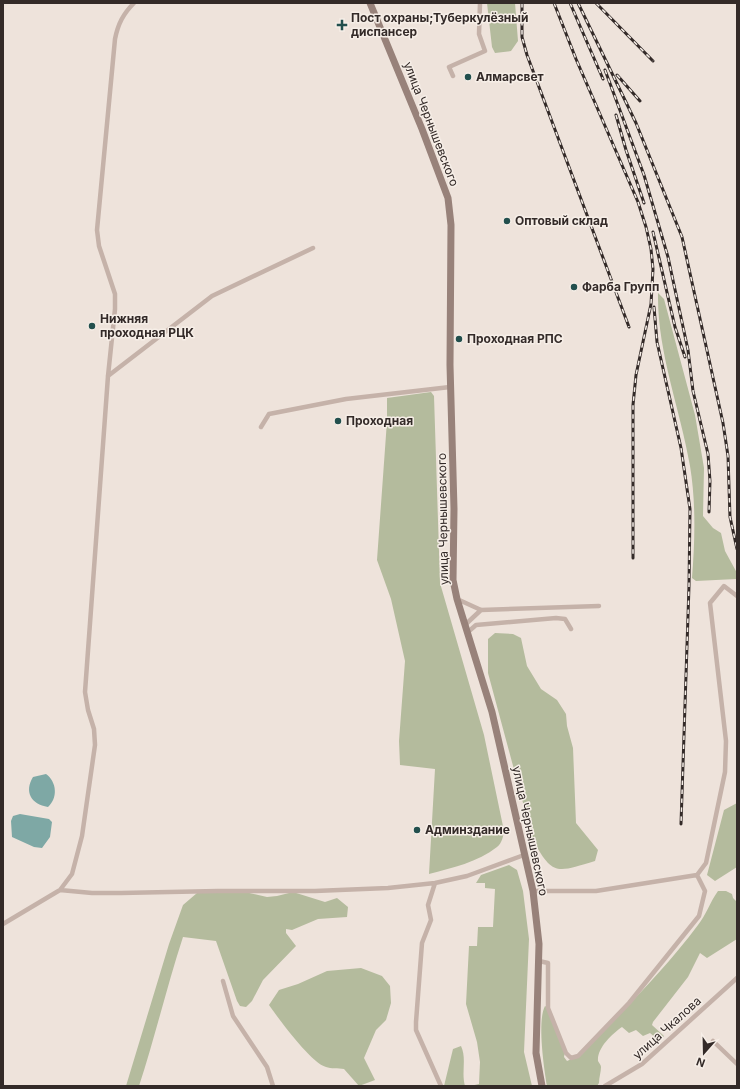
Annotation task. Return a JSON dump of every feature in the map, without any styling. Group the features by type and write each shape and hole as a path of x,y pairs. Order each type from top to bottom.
{"main road":[{"name":"улица Чернышевского","path":"370,3 422,129 448,198 451,226 450,387 454,509 453,580 457,599 496,724 533,891 537,920 539,962 536,1053 542,1086"}],"street":[{"path":"3,924 60,890 72,874 78,856 82,836 95,745 94,730 88,710 85,692 108,376 115,309 115,294 99,246 97,230 115,39 118,26 124,12 134,3"},
{"path":"453,76 449,67 485,51 479,34 480,3"},
{"path":"108,376 212,296 313,248"},
{"path":"261,428 269,414 346,399 450,387"},
{"path":"533,891 596,891 697,875 706,863 725,772 726,741 710,603 724,586 737,596"},
{"path":"457,599 481,610 599,606"},
{"path":"467,628 481,610"},
{"path":"467,628 476,625 556,618 565,619 571,629"},
{"path":"60,890 92,893 315,891 388,888 435,883 467,876 524,855"},
{"path":"539,962 548,963 548,1008 566,1053 571,1058 578,1056 628,1003 699,916 705,891 697,875"},
{"path":"435,883 428,905 431,920 422,942 416,1030 441,1086"},
{"name":"улица Чкалова","path":"605,1086 642,1064 737,978"},
{"path":"223,981 233,1016 267,1067 273,1086"},
{"path":"713,1041 737,1064"}],"green space":[{"path":"487,3 515,3 518,41 511,51 495,53 492,47"},
{"path":"658,293 664,299 695,415 704,468 703,516 713,528 721,533 725,551 737,573 736,579 696,581 692,578 694,522 692,480 686,444 661,337"},
{"path":"431,392 434,396 440,583 484,735 504,831 500,844 482,857 429,874 435,769 400,765 399,741 405,661 391,599 377,560 387,421 387,398"},
{"path":"495,633 513,634 521,638 527,666 541,689 557,700 566,714 567,726 573,748 576,823 598,850 595,861 564,869 551,866 533,840 488,673 488,639"},
{"path":"737,803 737,867 715,881 707,875 724,810"},
{"path":"509,865 517,870 523,891 529,939 524,1052 532,1086 470,1086 479,1084 480,1062 477,1042 466,1004 469,946 477,946 478,927 493,927 495,889 485,888 485,883 476,883 481,875"},
{"path":"718,891 726,891 732,894 733,898 737,902 737,939 707,958 700,953 688,977 653,1022 652,1025 664,1036 662,1039 656,1038 650,1033 643,1036 636,1030 629,1033 622,1027 610,1037 600,1051 598,1061 601,1069 599,1083 597,1086 547,1086 541,1033 545,1006 548,1008 565,1052 564,1057 567,1061 578,1056 670,960 701,921"},
{"path":"245,892 267,897 293,892 325,902 337,898 348,907 347,917 318,919 292,930 286,929 286,933 296,946 263,980 252,1001 246,1007 240,1006 237,1001 216,941 183,937 139,1086 126,1086 169,944 183,905 197,893"},
{"path":"361,968 382,976 390,986 391,1003 386,1020 376,1030 364,1058 375,1080 359,1086 344,1069 326,1067 312,1057 295,1039 269,1005 279,990 298,984 327,971"},
{"path":"461,1046 464,1056 465,1086 444,1086 453,1049"}],"water":[{"path":"46,774 50,777 55,790 55,795 48,807 33,800 29,792 30,782 33,777"},
{"path":"20,814 49,819 52,822 50,837 42,848 34,847 12,837 11,821 13,816"}],"railway":[{"path":"522,3 522,37 527,55 629,327"},
{"path":"554,3 576,59 638,202 651,249 653,269 651,304 636,375 633,405 633,558"},
{"path":"570,3 603,79"},
{"path":"578,3 636,123 682,237 723,423 728,456 730,517 737,549"},
{"path":"596,3 653,61"},
{"path":"605,70 644,175 668,257 688,350 693,391 708,454 710,481 709,512"},
{"path":"617,75 640,101"},
{"path":"616,115 644,203"},
{"path":"653,232 675,327 685,357"},
{"path":"654,307 657,342 681,448 690,509 681,824"}],"place":[{"name":"Пост охраны;Туберкулёзный диспансер","path":"342,25"},
{"name":"Алмарсвет","path":"468,77"},
{"name":"Оптовый склад","path":"507,221"},
{"name":"Фарба Групп","path":"574,287"},
{"name":"Нижняя проходная РЦК","path":"92,326"},
{"name":"Проходная РПС","path":"459,339"},
{"name":"Проходная","path":"338,421"},
{"name":"Админздание","path":"417,830"}]}
